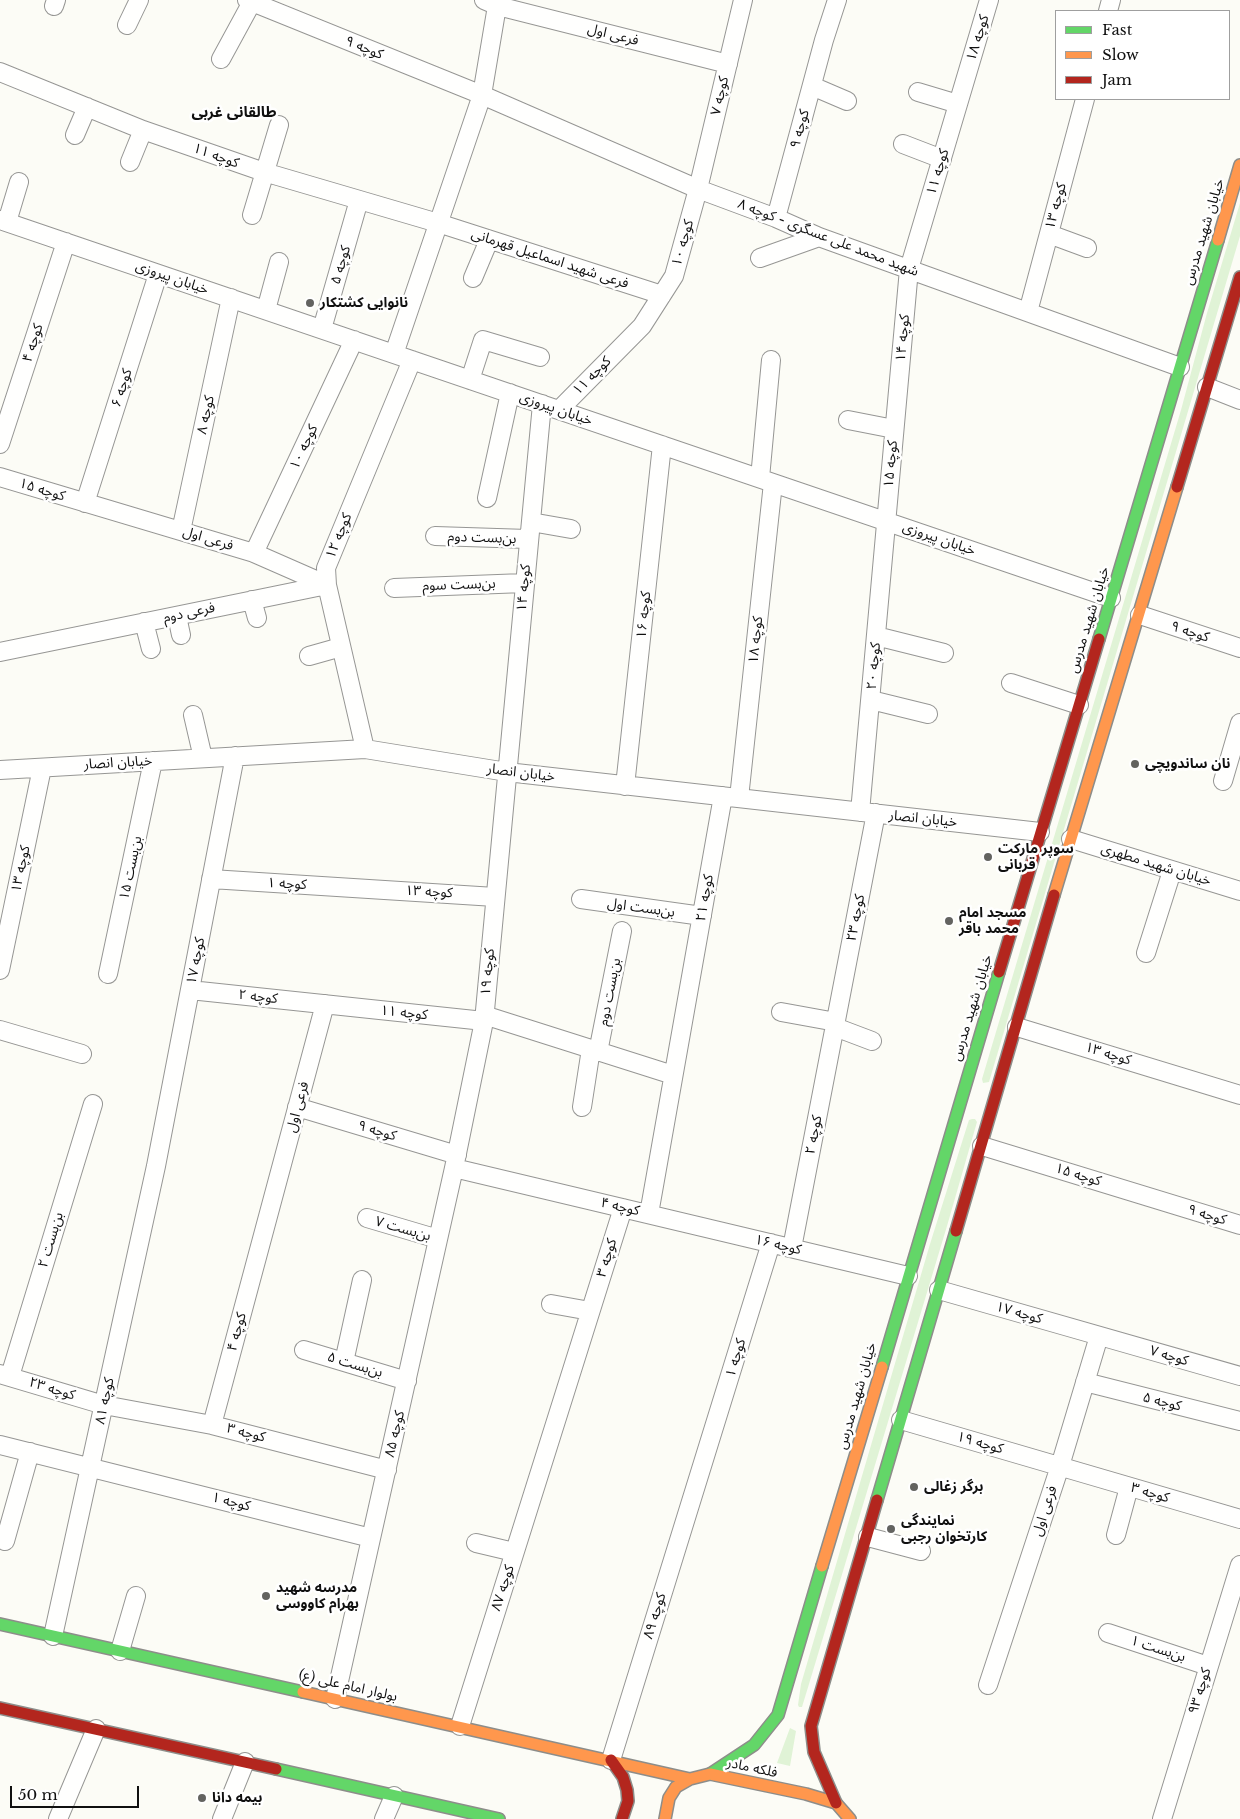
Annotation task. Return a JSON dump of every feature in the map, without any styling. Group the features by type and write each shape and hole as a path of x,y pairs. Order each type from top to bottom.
{"main road":[{"name":"خیابان شهید مدرس","path":"710,1774 754,1745 782,1716 908,1276 1240,165"},
{"path":"864,1819 849,1818 836,1803 814,1752 807,1725 868,1536 1071,839 1140,615 1240,277"},
{"name":"بولوار امام علی (ع)","path":"0,1624 690,1779"},
{"path":"0,1708 499,1819"},
{"path":"611,1760 623,1778 628,1790 628,1800 622,1819"},
{"name":"فلکه مادر","path":"665,1819 669,1798 676,1787 690,1779 710,1774 806,1794 836,1803"}],"street":[{"path":"127,25 139,0"},
{"name":"کوچه ۹","path":"776,218 824,40 837,0"},
{"name":"کوچه ۱۸","path":"967,75 989,0"},
{"path":"221,60 249,1"},
{"name":"کوچه ۹","path":"249,1 482,95"},
{"name":"کوچه ۷","path":"698,188 728,64 738,1"},
{"path":"394,354 482,95 493,2"},
{"name":"فرعی اول","path":"493,2 728,64"},
{"name":"کوچه ۱۱","path":"0,72 143,130 264,172 438,223"},
{"name":"کوچه ۱۱","path":"909,269 967,75"},
{"path":"812,86 847,101"},
{"path":"918,92 958,104"},
{"name":"شهید محمد علی عسگری - کوچه ۸","path":"482,95 698,188 819,237 1180,367"},
{"name":"کوچه ۱۳","path":"1028,312 1085,100"},
{"path":"75,135 87,107"},
{"path":"252,215 279,125"},
{"path":"130,162 143,130"},
{"path":"903,144 942,159"},
{"path":"4,221 19,182"},
{"name":"کوچه ۱۰","path":"662,295 674,276 698,188"},
{"name":"کوچه ۵","path":"322,329 359,200"},
{"name":"خیابان پیروزی","path":"4,221 1111,598"},
{"name":"فرعی شهید اسماعیل قهرمانی","path":"438,223 662,295"},
{"path":"1049,234 1087,248"},
{"path":"760,258 819,237"},
{"path":"473,278 489,240"},
{"name":"کوچه ۴","path":"0,444 66,242"},
{"path":"266,310 279,262"},
{"name":"کوچه ۱۴","path":"896,406 909,269"},
{"name":"کوچه ۶","path":"85,503 158,274"},
{"name":"کوچه ۱۱","path":"559,410 642,326 662,295"},
{"name":"کوچه ۸","path":"181,531 231,298"},
{"name":"کوچه ۱۰","path":"254,553 354,340"},
{"path":"470,380 483,340 540,357"},
{"name":"کوچه ۱۲","path":"365,749 327,585 326,568 412,360"},
{"path":"767,480 771,360"},
{"path":"1207,387 1240,400"},
{"path":"487,498 510,393"},
{"name":"کوچه ۱۴","path":"507,772 542,404"},
{"name":"کوچه ۱۵","path":"886,521 896,406"},
{"path":"848,420 894,429"},
{"name":"کوچه ۱۶","path":"625,786 662,445"},
{"name":"کوچه ۱۵","path":"0,478 85,503"},
{"name":"کوچه ۱۸","path":"731,797 767,480"},
{"name":"فرعی اول","path":"85,503 254,553 327,585"},
{"name":"کوچه ۲۰","path":"868,812 871,700 886,521"},
{"path":"531,522 571,529"},
{"name":"بن‌بست دوم","path":"435,536 528,540"},
{"name":"بن‌بست سوم","path":"394,588 524,583"},
{"name":"فرعی دوم","path":"0,652 327,585"},
{"path":"252,600 257,618"},
{"name":"کوچه ۹","path":"1140,615 1240,648"},
{"path":"177,616 181,635"},
{"path":"144,622 151,649"},
{"path":"876,636 944,653"},
{"path":"309,656 341,647"},
{"path":"1010,683 1079,705"},
{"path":"871,700 928,714"},
{"path":"193,715 203,758"},
{"path":"1222,781 1240,723"},
{"name":"خیابان انصار","path":"0,770 365,749 507,772 1040,832"},
{"name":"کوچه ۱۷","path":"156,1166 235,756"},
{"name":"بن‌بست ۱۵","path":"108,974 153,761"},
{"name":"کوچه ۱۳","path":"0,970 4,928 42,768"},
{"name":"کوچه ۱۹","path":"456,1162 484,1018 507,772"},
{"name":"کوچه ۲۱","path":"687,999 702,916 731,797"},
{"name":"کوچه ۲۳","path":"836,1024 868,812"},
{"name":"خیابان شهید مطهری","path":"1071,839 1240,891"},
{"path":"1146,954 1172,871"},
{"name":"کوچه ۱","path":"211,879 363,888"},
{"name":"کوچه ۱۳","path":"363,888 495,896"},
{"name":"بن‌بست اول","path":"581,899 702,916"},
{"name":"بن‌بست دوم","path":"594,1050 622,931"},
{"name":"کوچه ۲","path":"190,990 325,1004"},
{"name":"کوچه ۴","path":"456,1162 649,1214 687,999"},
{"name":"کوچه ۱۱","path":"325,1004 484,1018"},
{"name":"فرعی اول","path":"270,1210 325,1004"},
{"path":"781,1012 836,1024 872,1041"},
{"path":"484,1018 594,1050 673,1076"},
{"name":"کوچه ۲","path":"792,1248 836,1024"},
{"name":"کوچه ۱۳","path":"1017,1027 1240,1094"},
{"path":"0,1030 82,1054"},
{"path":"582,1107 594,1050"},
{"name":"بن‌بست ۲","path":"5,1375 93,1104"},
{"name":"کوچه ۹","path":"297,1107 456,1162"},
{"name":"کوچه ۱۵","path":"982,1146 1174,1205"},
{"name":"کوچه ۸۵","path":"335,1699 456,1162"},
{"name":"کوچه ۸۱","path":"53,1636 156,1166"},
{"name":"کوچه ۹","path":"1174,1205 1240,1225"},
{"name":"کوچه ۳","path":"546,1450 623,1208"},
{"name":"کوچه ۴","path":"212,1425 270,1210"},
{"name":"کوچه ۱۶","path":"649,1214 908,1276"},
{"name":"بن‌بست ۷","path":"367,1218 438,1239"},
{"name":"کوچه ۱","path":"700,1472 771,1243"},
{"path":"344,1362 362,1280"},
{"name":"کوچه ۱۷","path":"939,1290 1099,1336"},
{"path":"551,1304 590,1312"},
{"name":"کوچه ۷","path":"1099,1336 1240,1376"},
{"name":"فرعی اول","path":"988,1685 1060,1466 1099,1336"},
{"name":"بن‌بست ۵","path":"304,1350 407,1381"},
{"name":"کوچه ۲۳","path":"5,1375 104,1405"},
{"name":"کوچه ۵","path":"1085,1382 1240,1421"},
{"name":"کوچه ۳","path":"104,1405 212,1425 387,1470"},
{"name":"کوچه ۱۹","path":"901,1420 1060,1466"},
{"name":"کوچه ۱","path":"0,1445 90,1466 371,1538"},
{"name":"کوچه ۸۷","path":"460,1726 546,1450"},
{"path":"5,1541 30,1452"},
{"name":"کوچه ۳","path":"1060,1466 1240,1519"},
{"name":"کوچه ۸۹","path":"611,1760 700,1472"},
{"path":"1116,1534 1129,1487"},
{"path":"868,1536 921,1551"},
{"path":"476,1543 514,1552"},
{"name":"کوچه ۹۳","path":"1162,1819 1240,1564"},
{"path":"120,1651 136,1596"},
{"name":"بن‌بست ۱","path":"1108,1633 1208,1666"},
{"path":"58,1819 96,1729"},
{"path":"222,1819 245,1762"},
{"path":"384,1819 394,1796"}],"green space":[{"path":"1240,203 1240,236 989,1082 983,1083 982,1079 1181,410 1207,313"},
{"path":"975,1119 977,1122 947,1226 802,1707 799,1707 801,1684 930,1244 969,1120"},
{"path":"790,1728 796,1731 790,1766 777,1763"}],"traffic: fast":[{"path":"1099,639 1218,240"},
{"path":"882,1367 999,972"},
{"path":"877,1500 956,1231"},
{"path":"710,1774 754,1745 778,1715 822,1566"},
{"path":"0,1624 303,1692"},
{"path":"276,1769 499,1819"}],"traffic: slow":[{"path":"1218,240 1240,165"},
{"path":"1054,895 1177,487"},
{"path":"822,1566 882,1367"},
{"path":"303,1692 690,1779"},
{"path":"665,1819 669,1798 676,1787 690,1779 710,1774 806,1794 836,1803 850,1819"}],"traffic: jam":[{"path":"1177,487 1240,277"},
{"path":"999,972 1099,639"},
{"path":"956,1231 1054,895"},
{"path":"836,1803 814,1752 811,1726 877,1500"},
{"path":"0,1708 276,1769"},
{"path":"611,1760 623,1777 627,1790 628,1801 622,1819"}],"place":[{"name":"نانوایی کشتکار","path":"310,303"},
{"name":"نان ساندویچی","path":"1135,764"},
{"name":"سوپر مارکت قربانی","path":"988,857"},
{"name":"مسجد امام محمد باقر","path":"949,921"},
{"name":"برگر زغالی","path":"914,1487"},
{"name":"نمایندگی کارتخوان رجبی","path":"891,1529"},
{"name":"مدرسه شهید بهرام کاووسی","path":"266,1596"},
{"name":"بیمه دانا","path":"202,1798"}],"district":[{"name":"طالقانی غربی","path":"234,113"}]}
